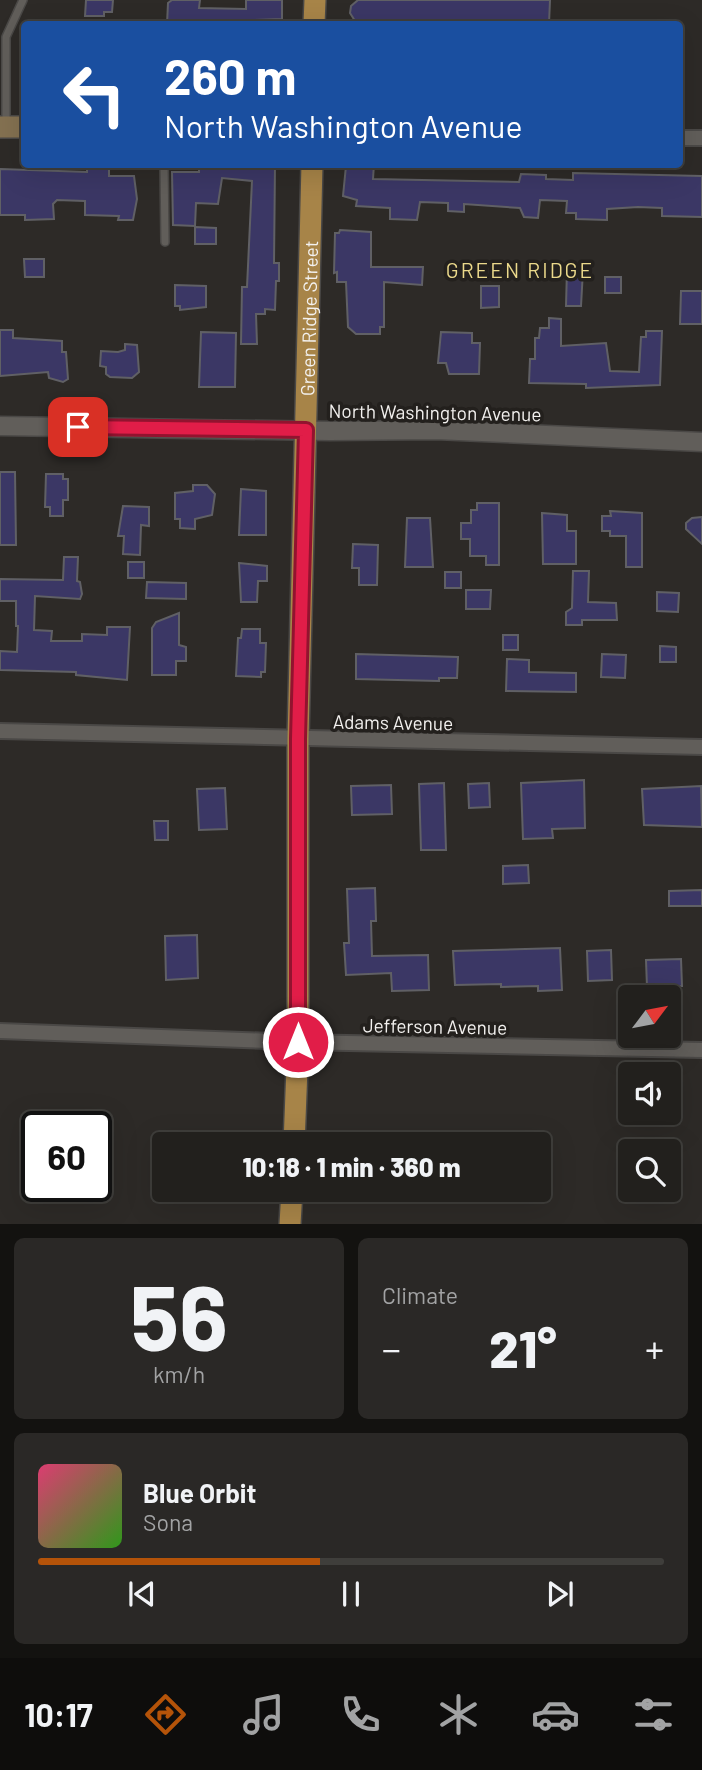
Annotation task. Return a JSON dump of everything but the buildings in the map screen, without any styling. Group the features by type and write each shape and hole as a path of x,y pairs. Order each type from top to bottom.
{"main road":[{"path":"314,21 315,0"},
{"name":"Green Ridge Street","path":"294,1132 298,1042 298,739 312,168"},
{"path":"290,1224 291,1202"}],"street":[{"path":"683,138 702,138"},
{"name":"North Washington Avenue","path":"0,426 436,430 702,442"},
{"name":"Adams Avenue","path":"0,731 702,747"},
{"name":"Jefferson Avenue","path":"0,1031 298,1042 702,1050"}],"lane":[{"path":"10,127 6,37 23,0"},
{"path":"164,168 165,242"}],"district":[{"name":"GREEN RIDGE","path":"520,269"}],"route":[{"path":"78,427 306,430 298,739 298,1042"}]}
